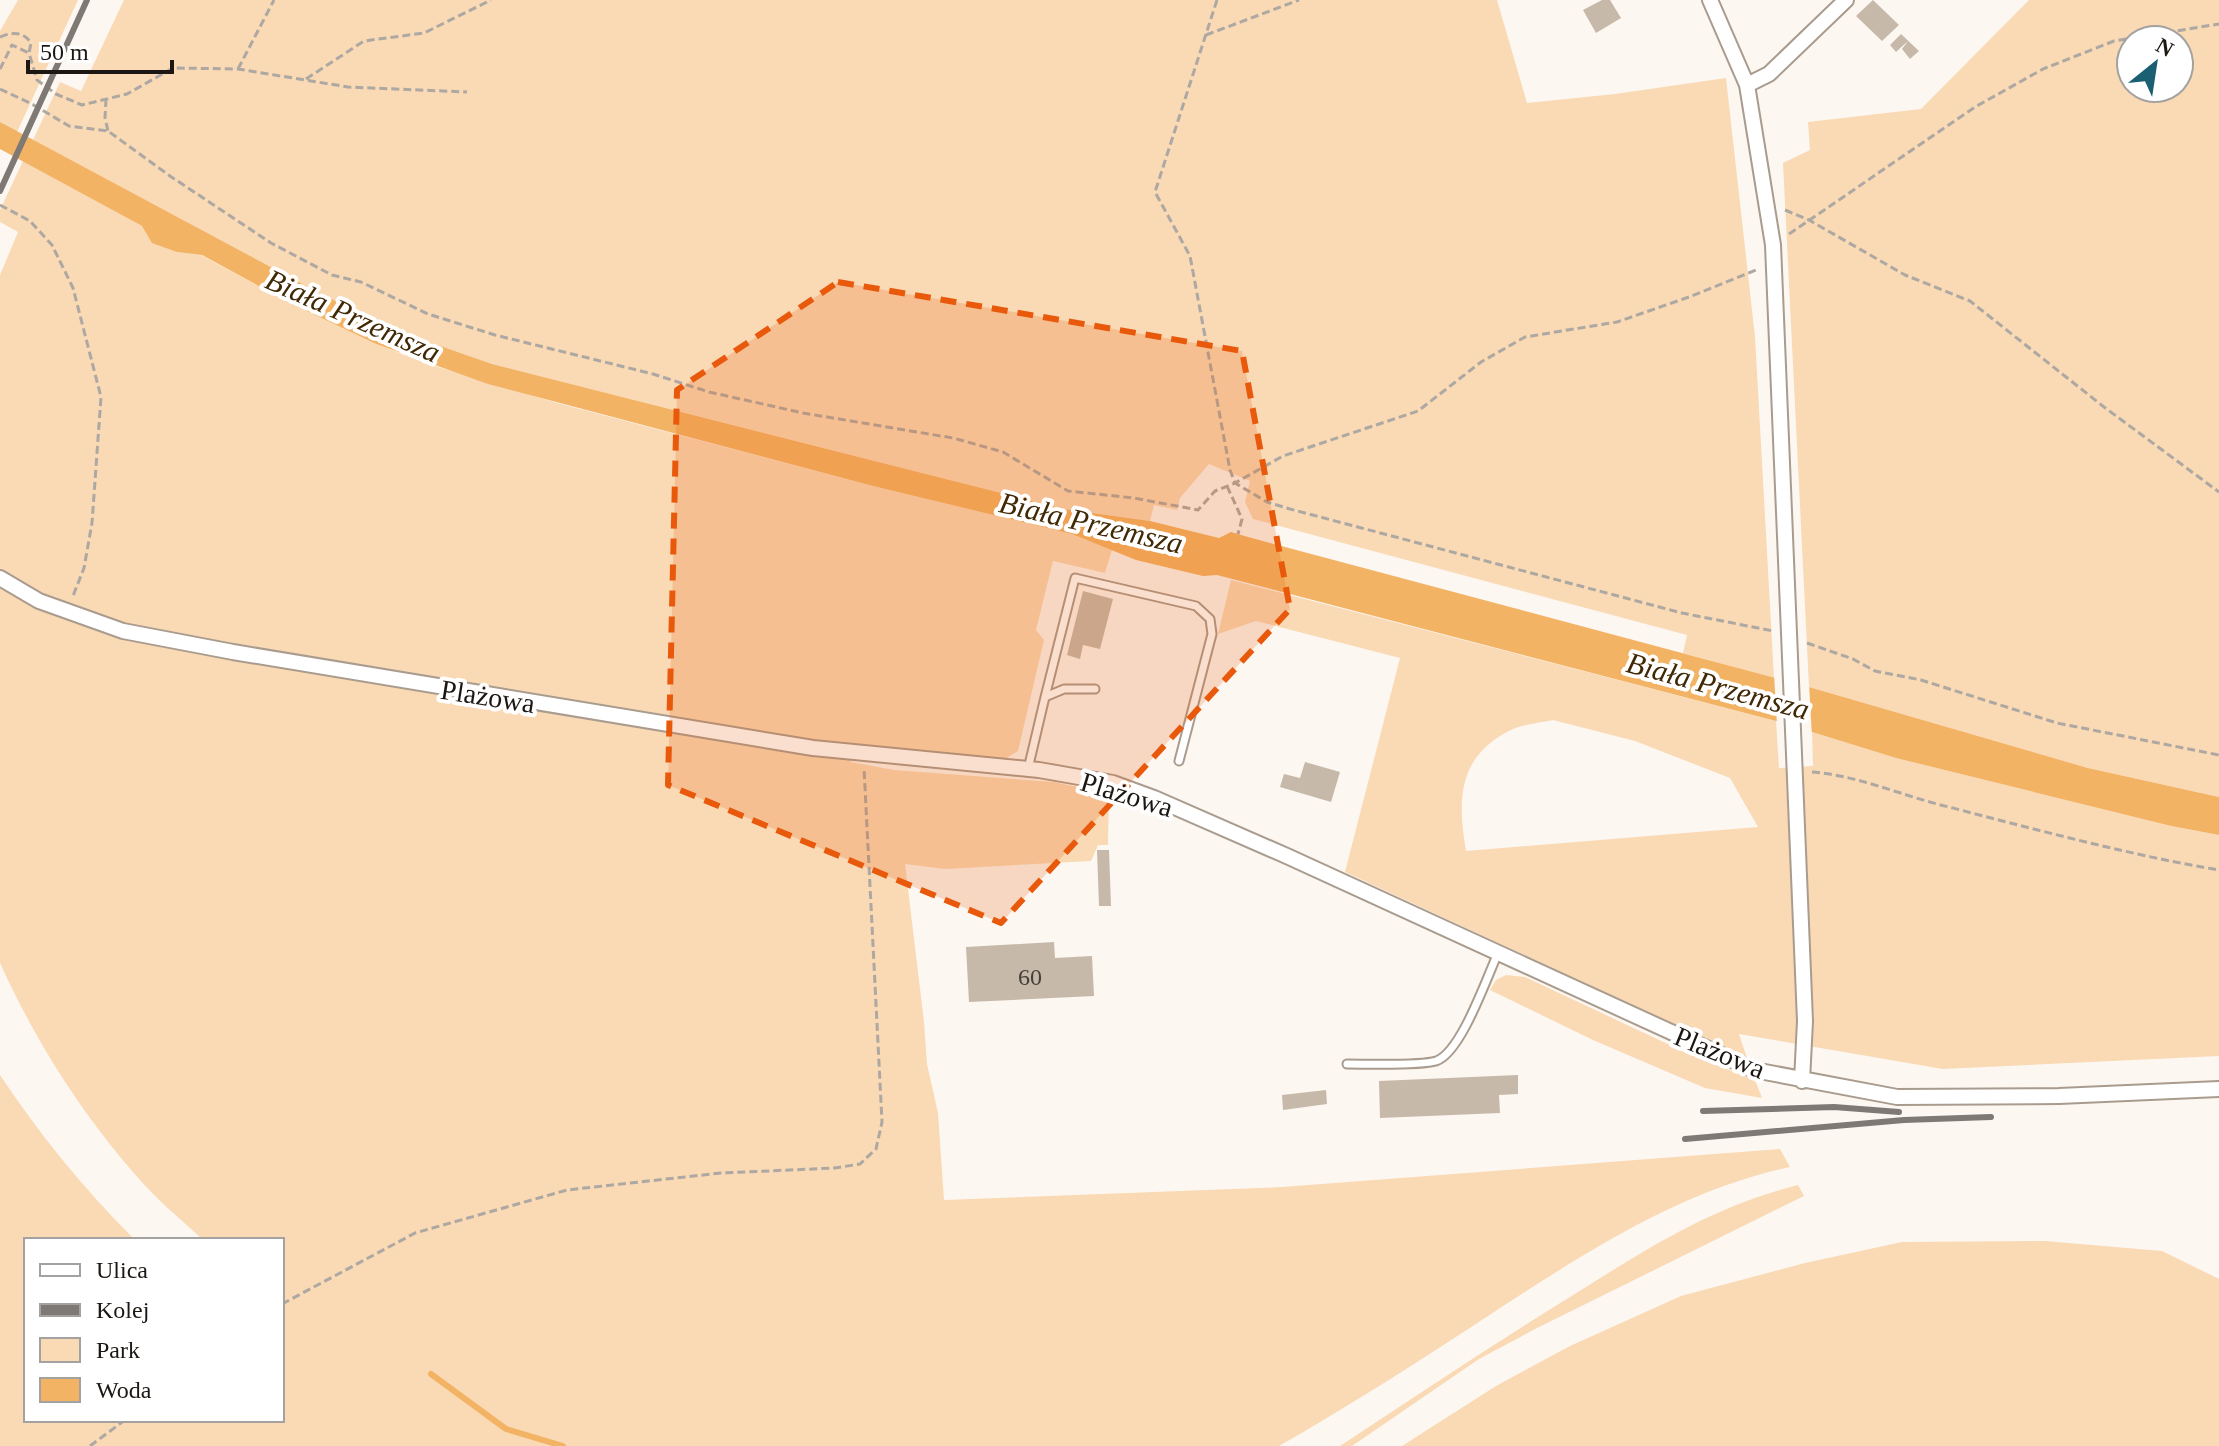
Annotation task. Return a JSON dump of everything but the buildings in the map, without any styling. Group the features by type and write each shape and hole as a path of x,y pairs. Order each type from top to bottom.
{"street":[{"path":"1710,0 1747,85 1773,245 1805,1021 1802,1081"},
{"path":"1747,85 1769,74 1846,0"},
{"name":"Plażowa","path":"0,578 39,601 123,631 249,655 797,746 1028,769 1113,783 1154,798 1754,1070 1897,1097 2059,1096 2219,1089"}],"lane":[{"path":"1028,769 1075,578 1196,606 1210,619 1212,634 1179,761"},
{"path":"1045,697 1064,689 1095,689"},
{"path":"1347,1064 1435,1061 1448,1054 1498,953"}],"path":[{"path":"238,69 274,0"},
{"path":"305,80 364,41 424,33 491,0"},
{"path":"1217,0 1155,192 1190,256 1235,483 1267,502 1290,509 1682,613 1776,631 1789,647 1800,641 1853,659 1875,671 1921,680 2057,723 2219,755"},
{"path":"1206,35 1299,0"},
{"path":"1773,245 1975,107 2043,69 2114,41 2219,24"},
{"path":"0,37 18,33 26,36 31,43 29,53 37,80 56,94 82,105 127,94 173,68 238,69 348,87 467,92"},
{"path":"0,69 12,45 29,53"},
{"path":"0,89 69,126 108,131 271,243 332,275 361,282 428,314 495,335 653,374 722,395 803,413 953,438 1003,452 1068,491 1134,498 1198,510 1215,491 1283,456 1418,411 1481,362 1525,337 1617,322 1774,262"},
{"path":"106,99 108,131"},
{"path":"1766,203 1809,220 1905,275 1970,301 2104,407 2219,492"},
{"path":"0,205 30,221 52,245 73,288 101,397 92,523 84,568 67,611"},
{"path":"1227,486 1242,519 1238,534"},
{"path":"284,1303 415,1233 567,1190 721,1173 835,1168 868,1160 876,1149 882,1122 863,752"},
{"path":"1796,770 1838,774 1895,793 2135,855 2219,870"},
{"path":"90,1446 122,1422"}],"highlighted area":[{"path":"838,282 1242,351 1290,609 1001,923 668,785 677,390"}],"green space":[{"path":"18,0 78,0 17,132 0,122 0,31"},
{"path":"124,0 1497,0 1527,103 1726,78 1755,337 1774,678 1683,653 1687,635 1253,519 1245,502 1250,481 1209,464 1180,498 1177,510 1154,505 1150,521 1064,509 492,364 378,322 33,140 60,82 81,91"},
{"path":"2029,0 2219,0 2219,797 2088,768 1809,687 1783,163 1810,150 1808,122 1921,109"},
{"path":"23,161 142,226 177,252 201,255 288,302 376,344 428,364 557,403 873,486 1072,534 1112,550 1105,573 1053,561 1036,630 1044,640 1018,751 1005,759 850,743 851,762 894,770 1054,782 1109,794 1108,845 1098,845 1091,861 945,869 905,864 927,1064 938,1113 944,1200 1282,1187 1780,1149 1790,1167 1709,1192 1597,1247 1386,1382 1279,1446 0,1446 0,1075 63,1161 133,1238 24,1238 24,1422 284,1422 284,1238 201,1238 155,1196 99,1130 62,1077 0,963 0,275 18,232 0,222 0,210"},
{"path":"1231,580 1776,721 1779,768 1813,766 1812,732 1896,758 2219,835 2219,1056 1943,1069 1739,1034 1747,1058 1345,872 1400,658 1256,621 1218,634","holes":["1553,720 1635,741 1730,778 1758,827 1466,851 1462,814 1465,781 1480,753 1493,741 1516,728"]},
{"path":"1506,975 1525,977 1689,1054 1755,1080 1762,1098 1705,1088 1593,1040 1490,990 1496,980"},
{"path":"1798,1185 1804,1196 1479,1359 1352,1446 1340,1446 1652,1247 1735,1205"},
{"path":"2045,1241 2162,1251 2219,1279 2219,1446 1402,1446 1496,1386 1570,1346 1681,1296 1805,1263 1902,1242"}],"water":[{"name":"Biała Przemsza","path":"0,122 378,322 492,364 1064,509 1150,521 1219,538 1231,532 1809,687 2088,768 2219,797 2219,835 1896,758 1776,721 1217,575 1203,576 1136,560 1072,534 873,486 488,384 376,344 288,302 202,255 177,252 152,243 142,226 0,149"}],"pier":[{"path":"1774,674 1809,683 1812,737 1777,725"}],"waterway":[{"path":"431,1374 506,1429 563,1446"}],"railway":[{"path":"0,191 87,0"},
{"path":"1703,1111 1834,1107 1899,1112"},
{"path":"1685,1139 1904,1120 1991,1117"}]}
